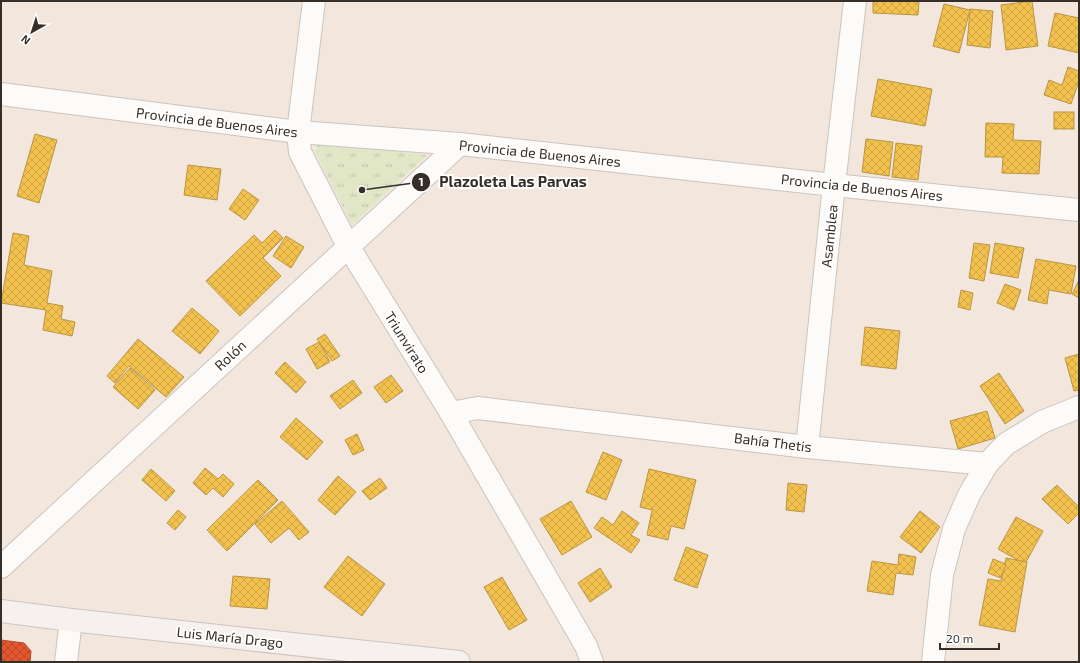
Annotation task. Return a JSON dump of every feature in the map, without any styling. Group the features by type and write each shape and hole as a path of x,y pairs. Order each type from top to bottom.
{"main road":[{"name":"Luis María Drago","path":"1,611 459,662"}],"street":[{"name":"Triunvirato","path":"314,1 298,132 300,152 348,246 451,414 586,646 592,662"},
{"name":"Asamblea","path":"807,447 855,1"},
{"name":"Provincia de Buenos Aires","path":"1,94 298,132 460,144 1079,210"},
{"name":"Rolón","path":"1,567 460,144"},
{"path":"933,662 942,575 954,529 969,495 987,464 1006,444 1042,422 1079,407"},
{"name":"Bahía Thetis","path":"451,414 478,408 807,447 987,464"},
{"path":"66,662 71,620"}],"green space":[{"path":"318,142 427,155 352,225 315,152"}],"building: Viviendas":[{"path":"873,1 919,1 918,15 873,13"},
{"path":"1032,1 1038,46 1006,50 1001,5"},
{"path":"944,4 970,10 959,53 933,46"},
{"path":"970,9 993,11 990,48 967,45"},
{"path":"1055,13 1079,18 1079,53 1048,46"},
{"path":"1068,67 1079,71 1079,81 1071,104 1044,95 1049,80 1062,85"},
{"path":"878,79 932,89 925,126 871,116"},
{"path":"1054,112 1074,112 1074,129 1054,129"},
{"path":"986,123 1014,124 1013,140 1041,141 1039,174 1002,173 1003,157 985,157"},
{"path":"35,134 57,140 39,203 17,196"},
{"path":"866,139 893,142 889,176 862,172"},
{"path":"896,143 922,146 918,180 892,177"},
{"path":"188,165 221,169 217,200 184,195"},
{"path":"243,189 259,200 245,220 229,209"},
{"path":"275,230 283,238 263,258 281,276 240,316 206,281 254,235 262,243"},
{"path":"13,233 29,236 24,265 52,271 47,303 63,306 61,319 75,322 72,336 43,330 46,310 1,303"},
{"path":"286,236 304,247 291,268 273,256"},
{"path":"974,243 990,245 984,281 969,278"},
{"path":"995,243 1024,248 1018,278 990,273"},
{"path":"1036,259 1076,266 1071,294 1049,290 1047,304 1028,300"},
{"path":"1079,280 1079,298 1072,294"},
{"path":"1005,284 1021,290 1014,310 997,303"},
{"path":"961,290 973,293 970,310 958,307"},
{"path":"192,308 219,331 200,354 172,331"},
{"path":"865,327 900,331 896,369 861,365"},
{"path":"325,334 340,356 332,361 317,339"},
{"path":"138,339 184,377 166,397 129,366 115,383 107,376"},
{"path":"319,342 330,362 317,369 306,349"},
{"path":"1079,354 1079,390 1074,391 1065,358"},
{"path":"285,362 306,382 296,393 275,373"},
{"path":"130,368 155,390 138,409 113,387"},
{"path":"999,373 1024,411 1005,424 980,386"},
{"path":"391,375 403,391 386,403 374,387"},
{"path":"353,380 362,393 340,409 330,396"},
{"path":"987,411 995,438 958,449 950,421"},
{"path":"296,418 323,442 307,460 280,437"},
{"path":"357,434 364,450 353,455 345,440"},
{"path":"603,452 622,460 606,500 586,492"},
{"path":"205,468 218,479 223,474 234,484 223,497 213,488 206,495 193,483"},
{"path":"151,469 175,491 166,501 142,480"},
{"path":"649,469 696,480 684,529 671,526 668,540 647,535 652,510 640,507"},
{"path":"338,476 356,492 335,515 318,500"},
{"path":"380,478 387,488 370,500 362,491"},
{"path":"258,480 278,500 227,551 207,530"},
{"path":"788,483 807,485 804,512 786,510"},
{"path":"1057,485 1079,507 1079,513 1068,524 1042,499"},
{"path":"282,501 309,532 299,540 289,528 271,543 255,524"},
{"path":"571,501 592,537 562,555 540,519"},
{"path":"178,510 186,517 175,530 167,523"},
{"path":"622,511 639,523 631,535 640,540 631,553 594,528 602,517 613,525"},
{"path":"920,511 940,527 921,553 900,537"},
{"path":"1016,517 1043,531 1025,564 998,549"},
{"path":"686,547 708,555 697,588 674,580"},
{"path":"899,554 916,557 913,575 896,573 893,595 867,591 872,561 898,565"},
{"path":"348,556 385,584 362,616 324,587"},
{"path":"1006,558 1027,562 1015,632 979,625 988,579 1001,581"},
{"path":"993,559 1006,564 1001,578 988,573"},
{"path":"600,568 612,587 590,602 578,583"},
{"path":"233,576 270,579 267,609 230,606"},
{"path":"502,577 527,620 509,630 484,587"}],"building: Comercios":[{"path":"1,640 24,643 31,651 30,662 1,662"}],"place":[{"name":"Plazoleta Las Parvas","path":"362,190"}]}
